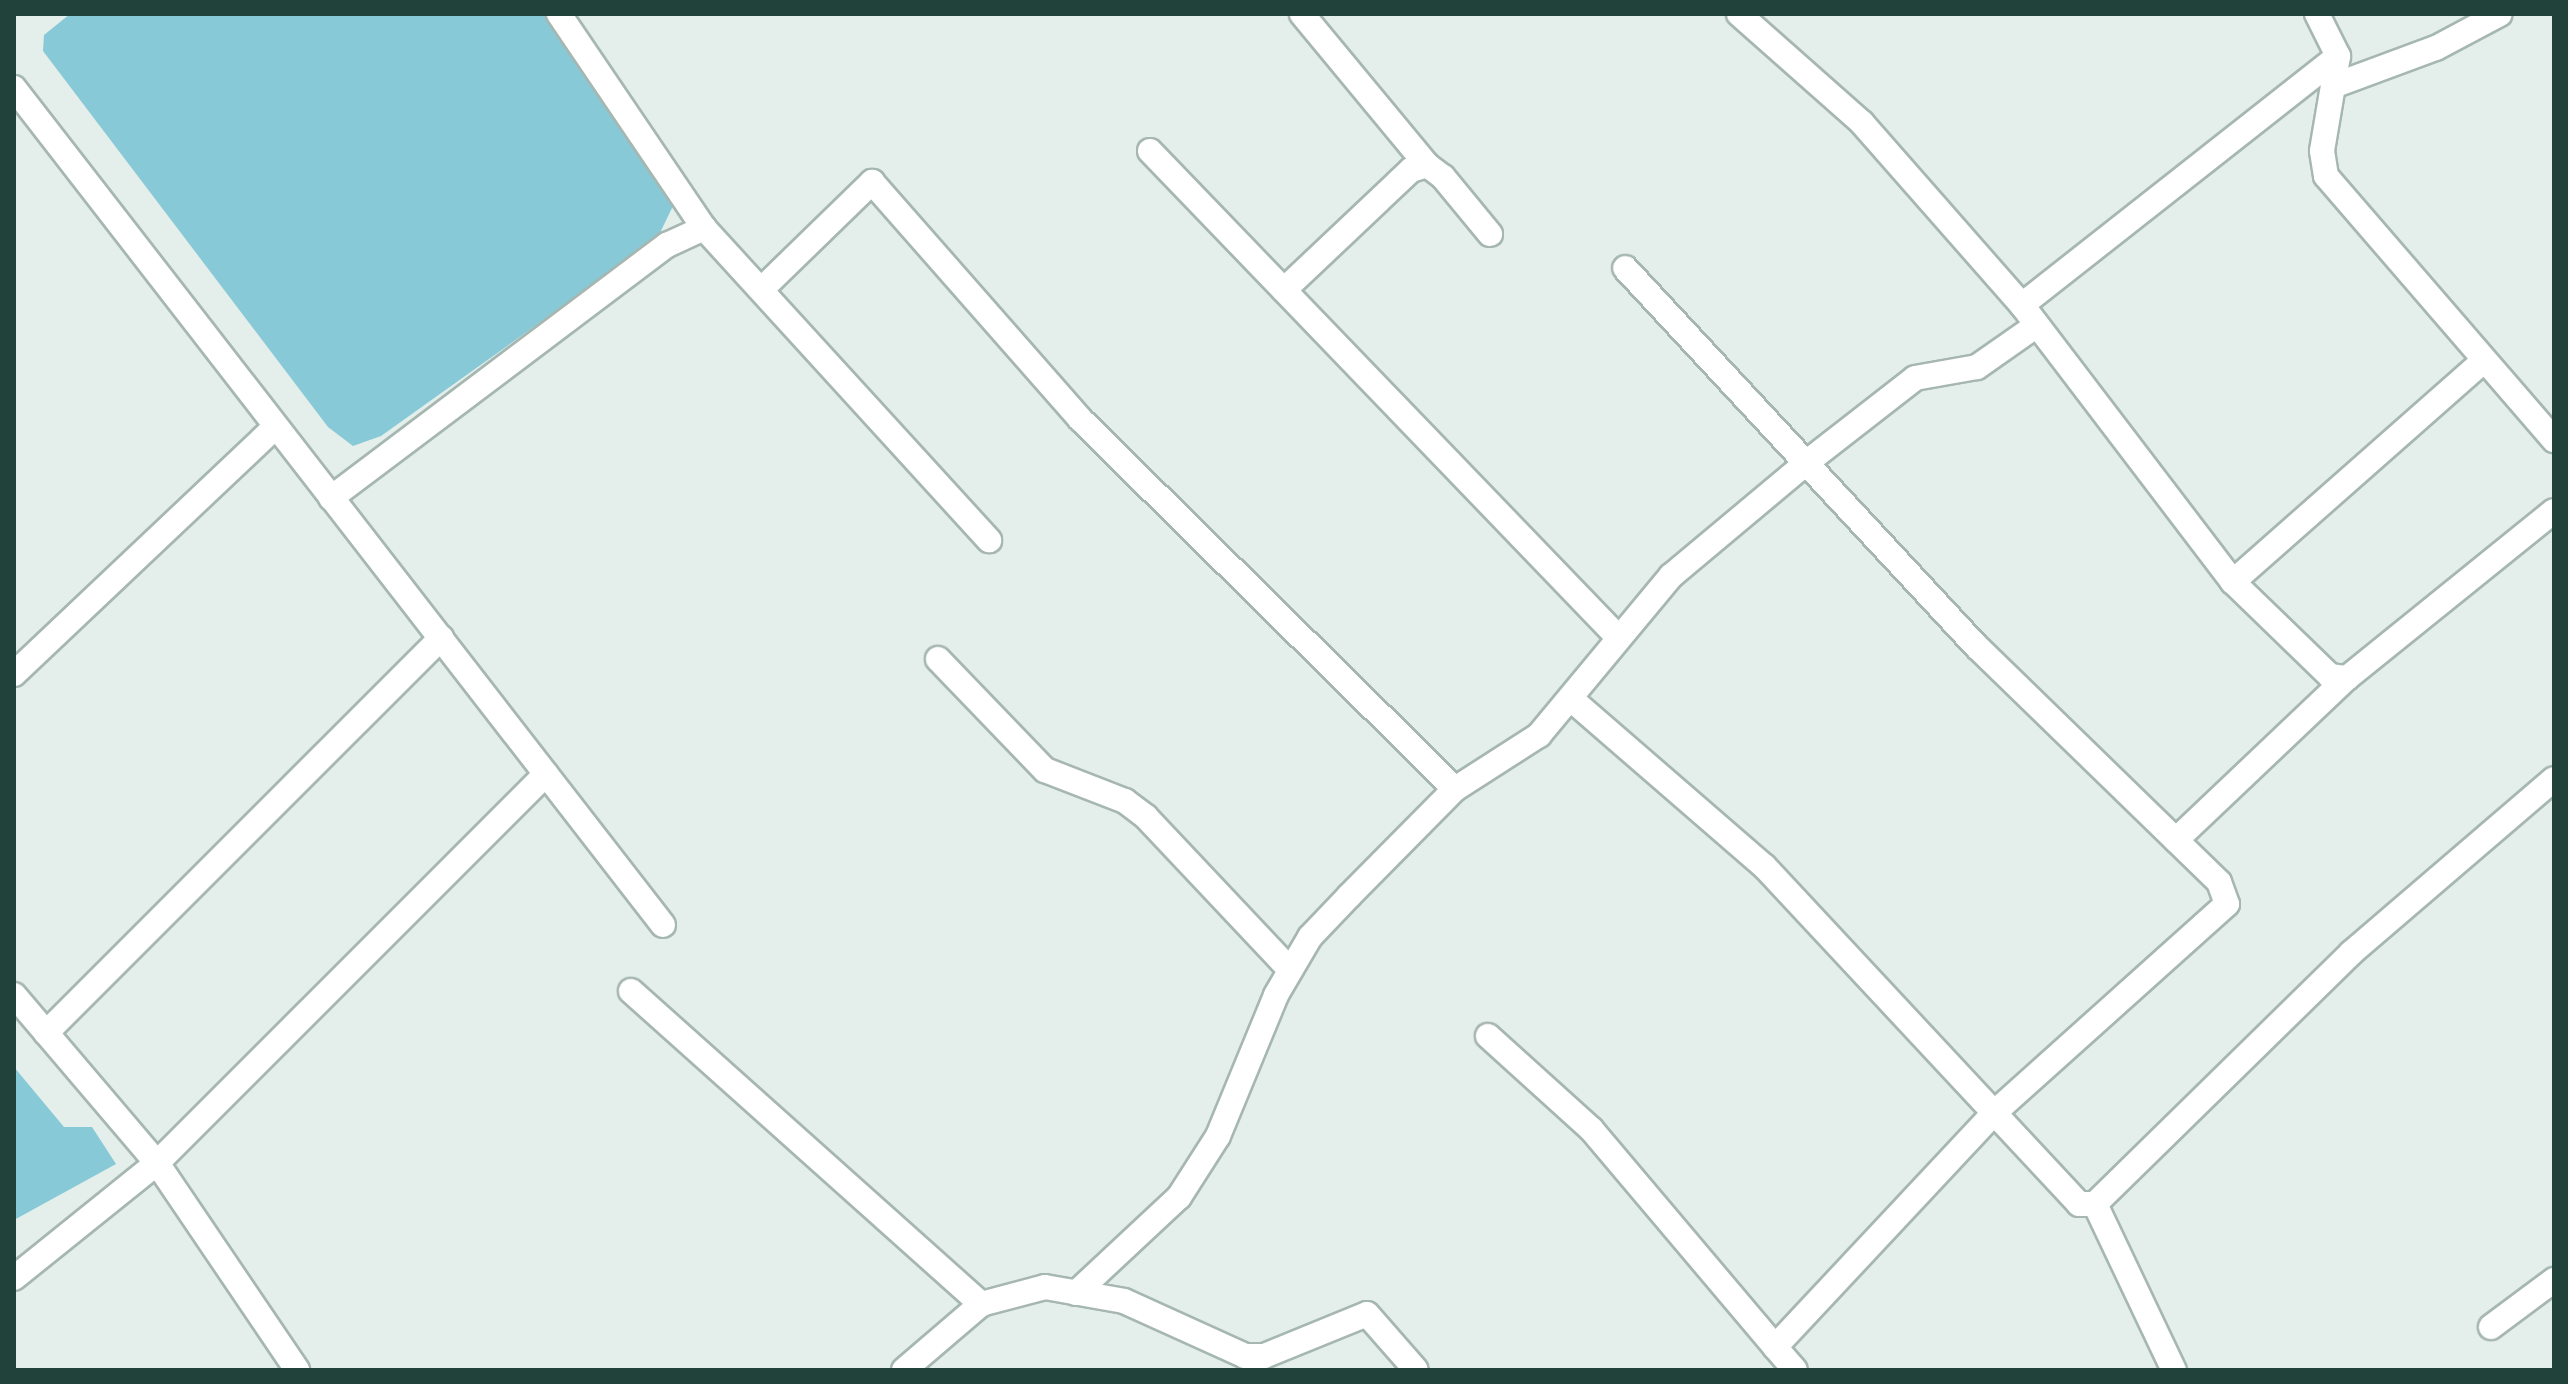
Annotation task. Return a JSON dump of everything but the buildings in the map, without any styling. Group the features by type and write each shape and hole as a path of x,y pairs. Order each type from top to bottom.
{"street":[{"path":"559,14 704,228 764,287 989,540"},
{"path":"1302,14 1427,165 1490,234"},
{"path":"1739,14 1862,123 2022,305 2233,582 2330,676 2347,678"},
{"path":"2317,14 2338,56 2322,151 2326,176 2481,363 2554,440"},
{"path":"2333,86 2500,14"},
{"path":"2022,305 2338,56"},
{"path":"14,88 663,925"},
{"path":"1150,151 1616,635"},
{"path":"1284,290 1393,184 1427,165"},
{"path":"764,287 872,182 1081,420 1455,789"},
{"path":"331,498 667,245 704,228"},
{"path":"1625,268 1977,647 2219,882 2227,904 1994,1113 1775,1347"},
{"path":"1076,1293 1179,1197 1218,1136 1290,970 1310,937 1455,789 1517,752 1571,699 1616,635 1671,576 1806,463 1915,378 1977,367 2037,325"},
{"path":"2233,582 2481,363"},
{"path":"14,674 275,427"},
{"path":"2176,840 2347,678 2554,511"},
{"path":"46,1033 441,638"},
{"path":"938,659 1045,770 1125,801 1146,817 1290,970"},
{"path":"1571,699 1764,866 2079,1204 2095,1204 2351,953 2554,779"},
{"path":"14,1278 157,1163 546,774"},
{"path":"631,991 981,1304"},
{"path":"14,995 157,1163 297,1370"},
{"path":"1488,1036 1591,1129 1795,1370"},
{"path":"2095,1204 2174,1370"},
{"path":"2491,1327 2554,1280"},
{"path":"904,1370 981,1304 1045,1287 1161,1314 1245,1356 1264,1356 1367,1314 1416,1370"}],"water":[{"path":"70,14 544,14 674,183 672,208 657,239 381,436 353,446 328,427 43,51 44,35"},
{"path":"14,1067 64,1127 92,1127 116,1164 14,1220"}]}
